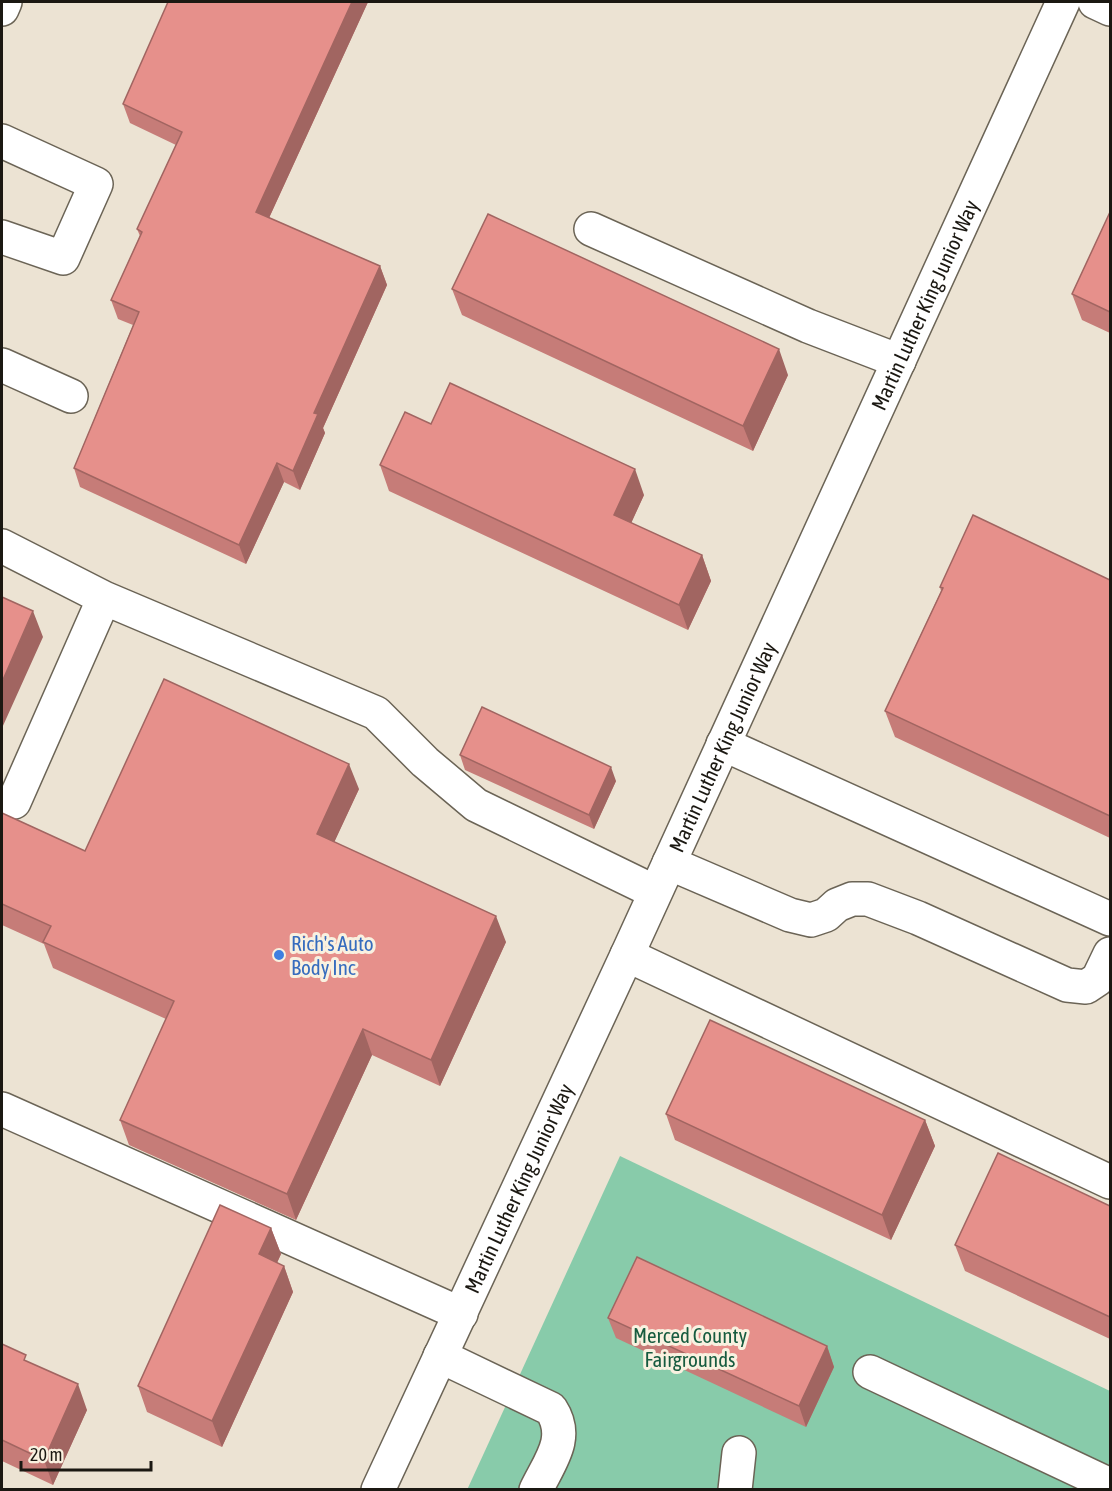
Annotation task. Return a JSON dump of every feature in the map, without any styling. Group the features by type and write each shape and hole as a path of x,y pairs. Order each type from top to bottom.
{"main road":[{"path":"2,9 5,2"},
{"name":"Martin Luther King Junior Way","path":"378,1490 627,955 1063,2"},
{"path":"1095,2 1110,9"},
{"path":"2,141 96,184 63,258 2,237"},
{"path":"591,229 808,326 899,361"},
{"path":"2,364 71,396"},
{"path":"2,546 104,598 376,713 425,762 476,805 655,892"},
{"path":"14,802 104,598"},
{"path":"723,744 1110,919"},
{"path":"669,862 790,915 811,920 826,915 837,905 852,899 868,899 918,918 1067,985 1086,987 1098,979 1110,954"},
{"path":"627,955 1110,1182"},
{"path":"2,1109 460,1314"},
{"path":"440,1356 551,1409 560,1422 561,1436 536,1490"},
{"path":"870,1372 1110,1485"},
{"path":"735,1490 739,1453"}],"green space":[{"name":"Merced County Fairgrounds","path":"620,1156 1110,1391 1110,1489 467,1490"}],"building":[{"path":"168,2 352,2 256,212 380,266 314,413 318,414 293,471 277,463 239,545 74,468 139,312 111,300 142,232 137,229 182,132 123,104"},
{"path":"1110,212 1110,312 1072,294"},
{"path":"488,214 779,349 743,426 452,289"},
{"path":"450,383 635,469 614,515 702,555 679,605 380,465 405,412 431,424"},
{"path":"973,515 1110,580 1110,816 885,711 943,588 940,587"},
{"path":"2,597 33,611 2,682"},
{"name":"Rich's Auto Body Inc","path":"164,679 349,764 317,834 496,916 431,1060 363,1029 287,1194 120,1120 174,1001 43,942 51,926 2,904 2,813 85,851"},
{"path":"482,707 611,767 589,815 460,755"},
{"path":"710,1020 925,1120 882,1215 666,1114"},
{"path":"998,1153 1110,1206 1110,1317 955,1245"},
{"path":"220,1205 271,1228 259,1254 284,1266 212,1421 138,1386"},
{"path":"637,1257 827,1346 799,1406 608,1318"},
{"path":"2,1344 26,1355 24,1360 78,1384 44,1460 2,1440"}],"place":[{"name":"Rich's Auto Body Inc","path":"279,955"}]}
